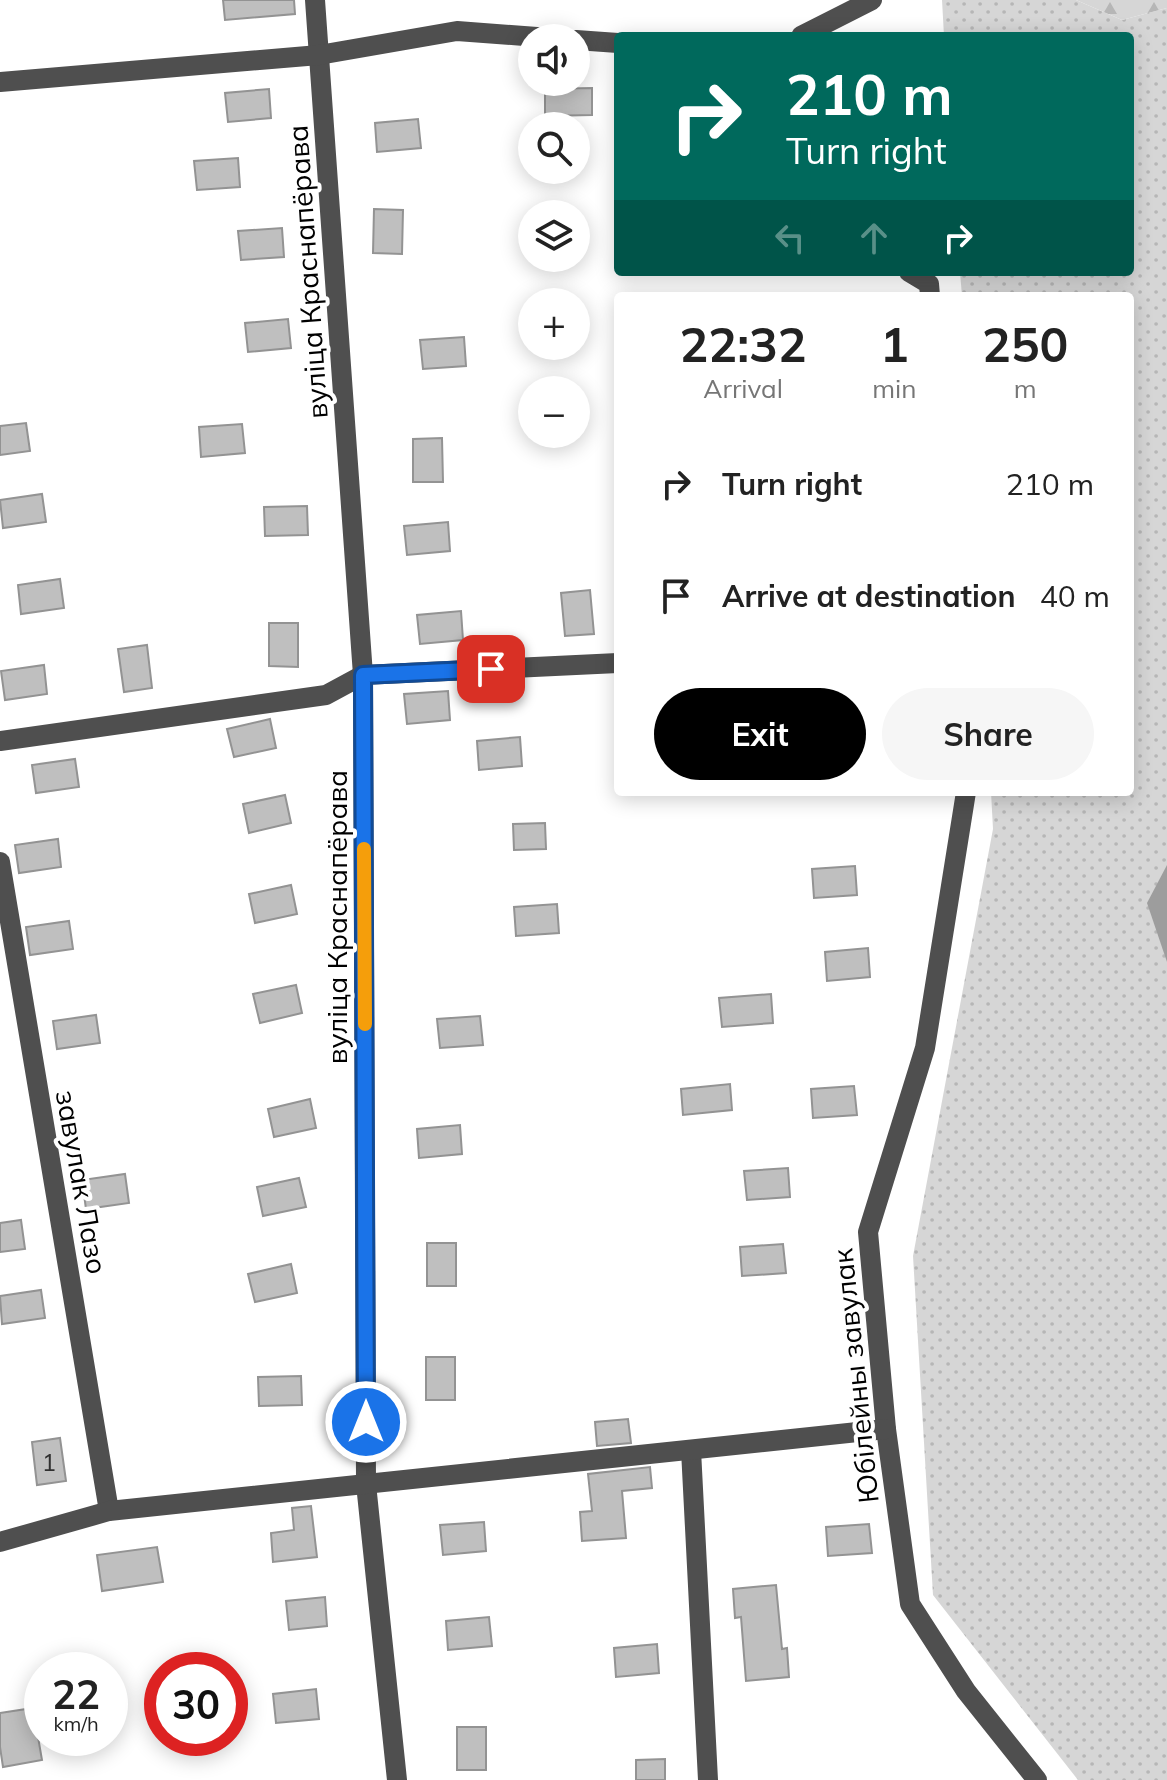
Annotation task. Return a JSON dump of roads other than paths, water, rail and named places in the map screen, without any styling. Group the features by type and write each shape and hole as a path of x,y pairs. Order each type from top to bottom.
{"street":[{"name":"вуліца Краснапёрава","path":"315,0 363,675 366,1484 397,1780"},
{"path":"809,32 872,0"},
{"path":"0,82 319,55 457,31 518,36"},
{"path":"590,41 614,43"},
{"path":"916,276 929,284 930,292"},
{"path":"0,741 326,695 363,675 614,663"},
{"name":"Юбілейны завулак","path":"965,796 925,1048 868,1232 886,1429 910,1604 966,1691 1037,1780"},
{"name":"завулак Лазо","path":"0,862 109,1511"},
{"path":"0,1542 109,1511 886,1429"},
{"path":"691,1450 708,1780"}]}
